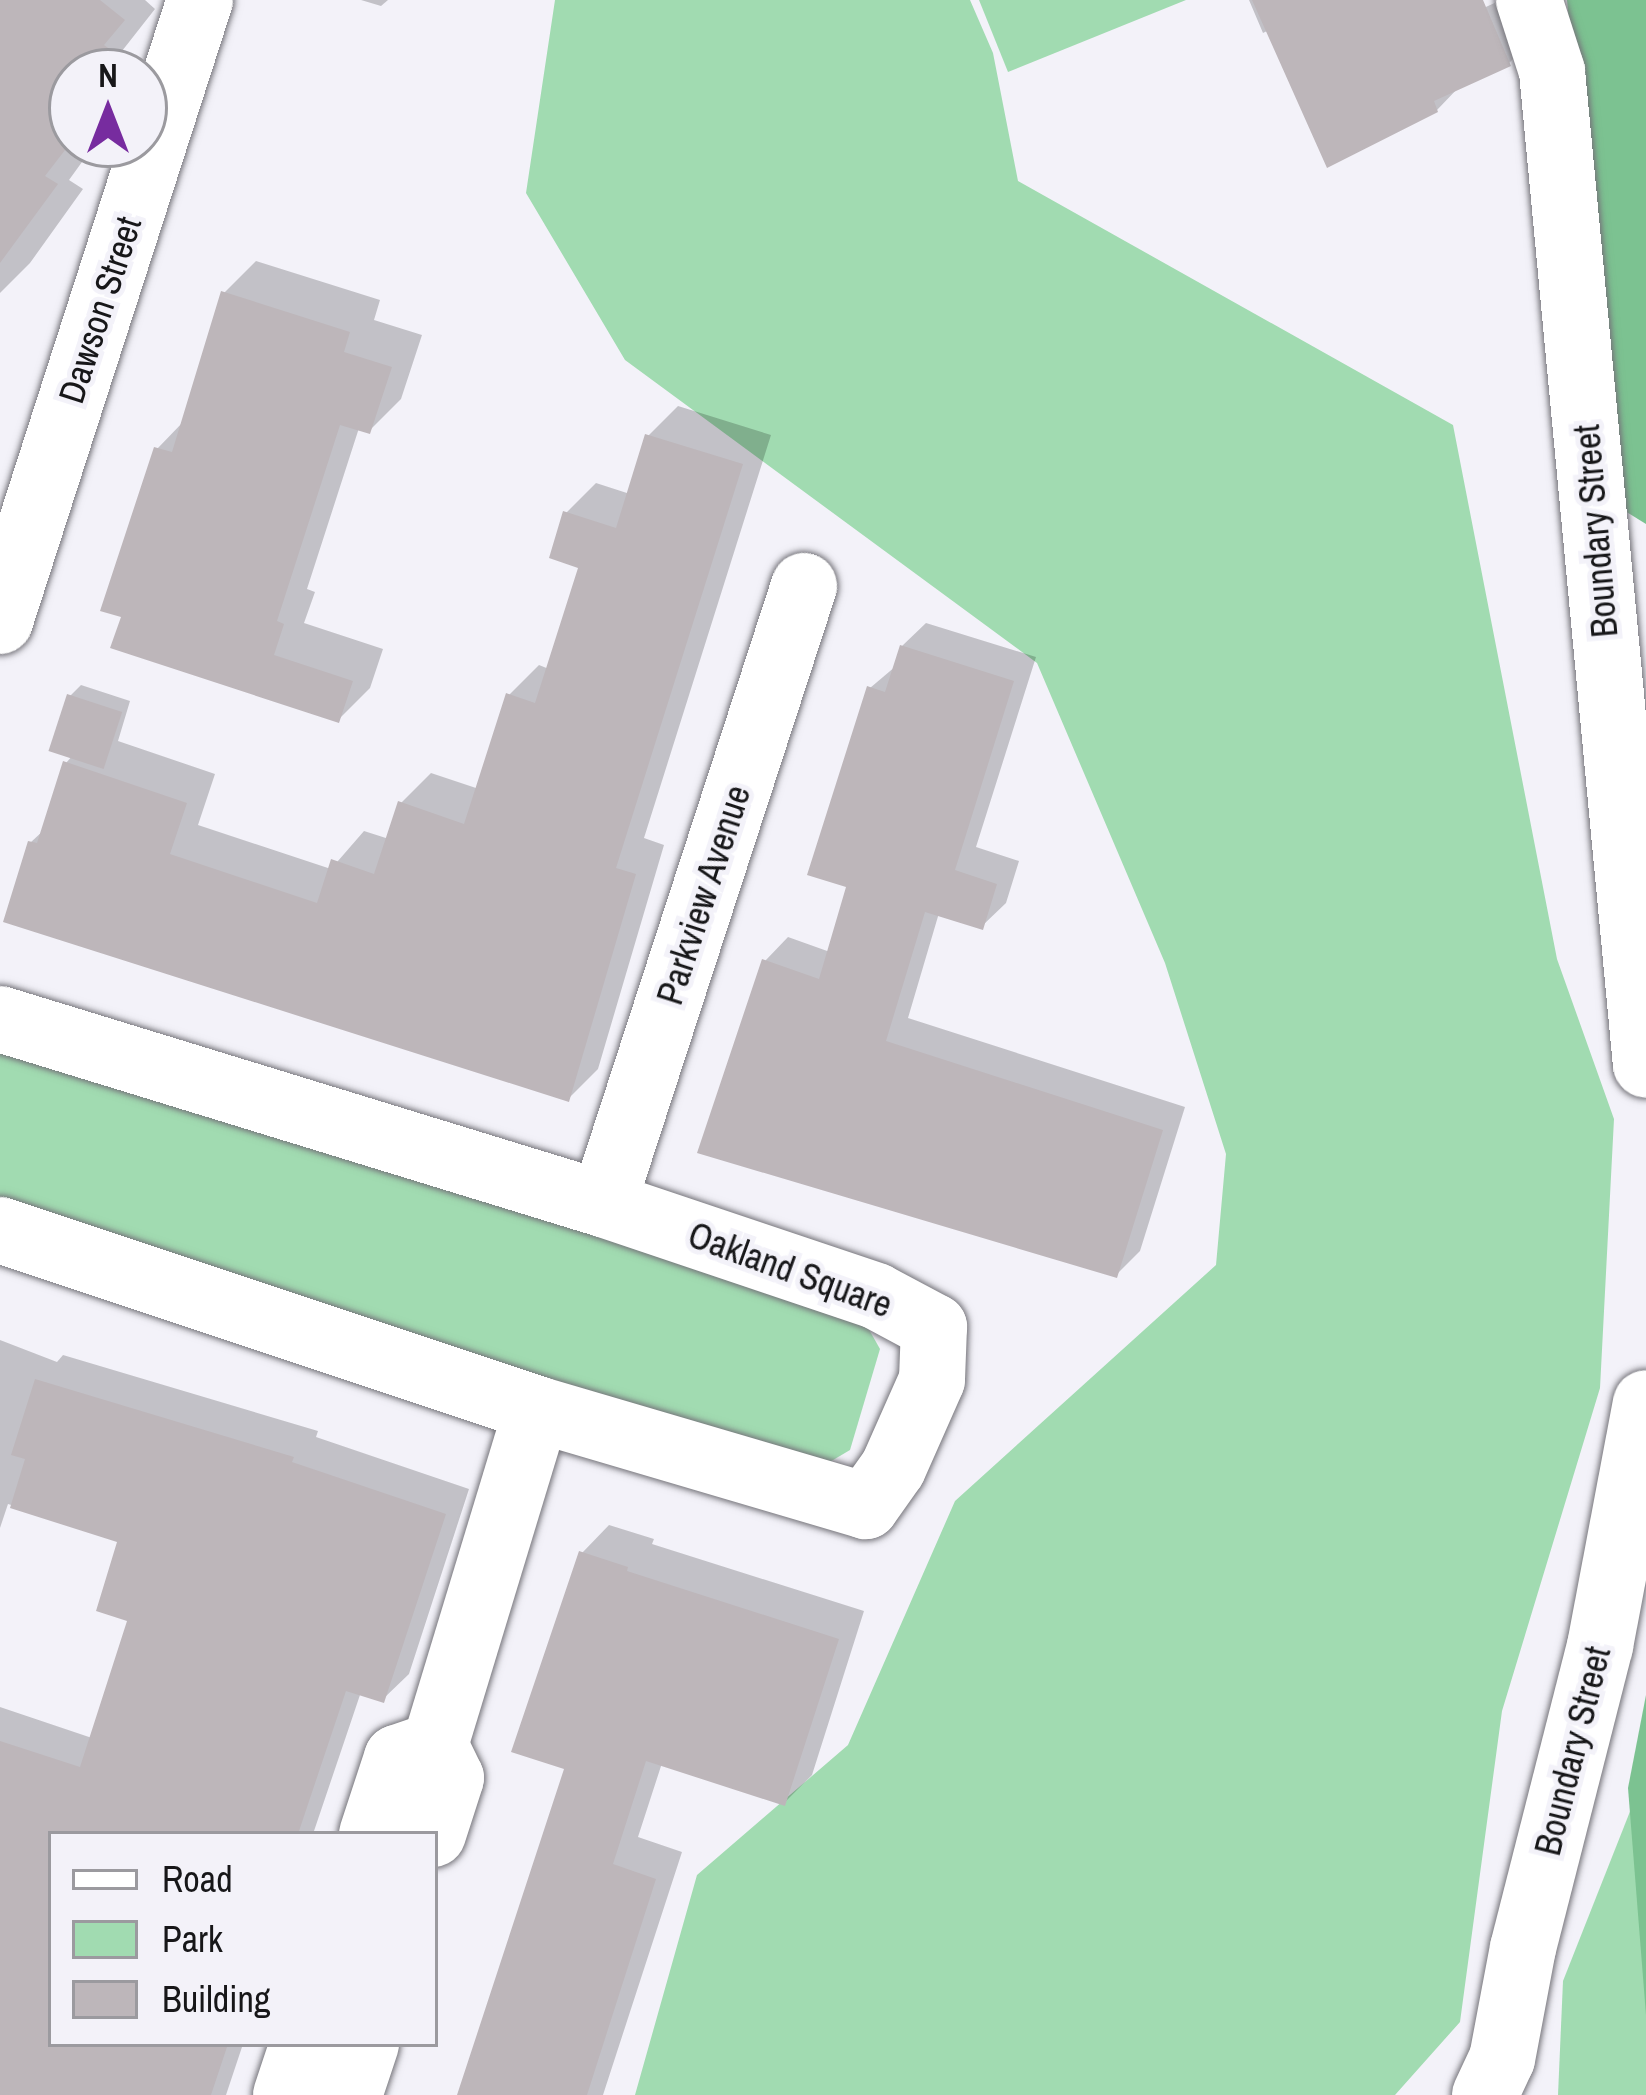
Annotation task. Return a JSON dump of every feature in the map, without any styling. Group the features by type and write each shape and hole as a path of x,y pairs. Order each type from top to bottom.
{"street":[{"name":"Dawson Street","path":"0,621 11,546 200,0"},
{"name":"Boundary Street","path":"1529,0 1552,71 1646,1065"},
{"name":"Parkview Avenue","path":"603,1204 804,586"},
{"name":"Oakland Square","path":"0,1019 603,1204 895,1306 934,1327 932,1380 893,1468 866,1506 537,1409 0,1230"},
{"name":"Boundary Street","path":"1485,2095 1502,2059 1523,1948 1605,1625 1646,1402"},
{"path":"434,1831 451,1778 435,1745 537,1409"},
{"path":"373,1831 397,1758 435,1745"},
{"path":"286,2095 302,2047"},
{"path":"350,2095 365,2047"}],"green space":[{"path":"555,0 970,0 993,53 1018,181 1453,425 1557,959 1614,1119 1600,1388 1502,1711 1460,2022 1395,2095 635,2095 697,1875 848,1745 955,1501 1216,1265 1226,1154 1165,963 1037,663 625,360 526,193"},
{"path":"979,0 1186,0 1008,72"},
{"path":"1567,0 1646,0 1646,524 1612,503"},
{"path":"0,1041 17,1042 867,1326 880,1349 850,1450 828,1463 792,1459 0,1202"},
{"path":"1646,1695 1646,2015 1628,1788"},
{"path":"1646,1771 1646,2095 1558,2095 1563,1981"}],"building":[{"path":"0,0 100,0 125,20 104,45 108,48 48,48 51,168 45,176 58,184 0,263"},
{"path":"1252,0 1483,0 1511,66 1434,101 1438,112 1327,168"},
{"path":"221,291 350,332 344,352 392,367 370,434 340,425 277,621 284,624 274,655 353,681 339,723 110,648 121,617 100,611 154,447 172,452"},
{"path":"645,434 743,464 616,868 636,874 569,1102 3,922 28,841 37,843 63,761 187,803 170,854 317,903 331,859 374,874 398,801 464,824 506,693 535,703 578,568 549,558 563,511 616,528"},
{"path":"900,645 1014,681 955,870 997,884 983,930 925,912 886,1041 1163,1130 1117,1278 697,1153 762,959 819,979 846,887 807,875 867,686 885,692"},
{"path":"67,694 122,712 104,769 48,751"},
{"path":"35,1379 294,1457 292,1462 446,1514 384,1703 346,1691 299,1831 48,1831 48,2047 227,2047 211,2095 0,2095 0,1741 80,1767 127,1621 96,1611 117,1542 10,1508 25,1459 11,1455"},
{"path":"579,1551 839,1639 785,1806 646,1761 613,1864 656,1879 587,2095 457,2095 564,1769 511,1752"}]}
